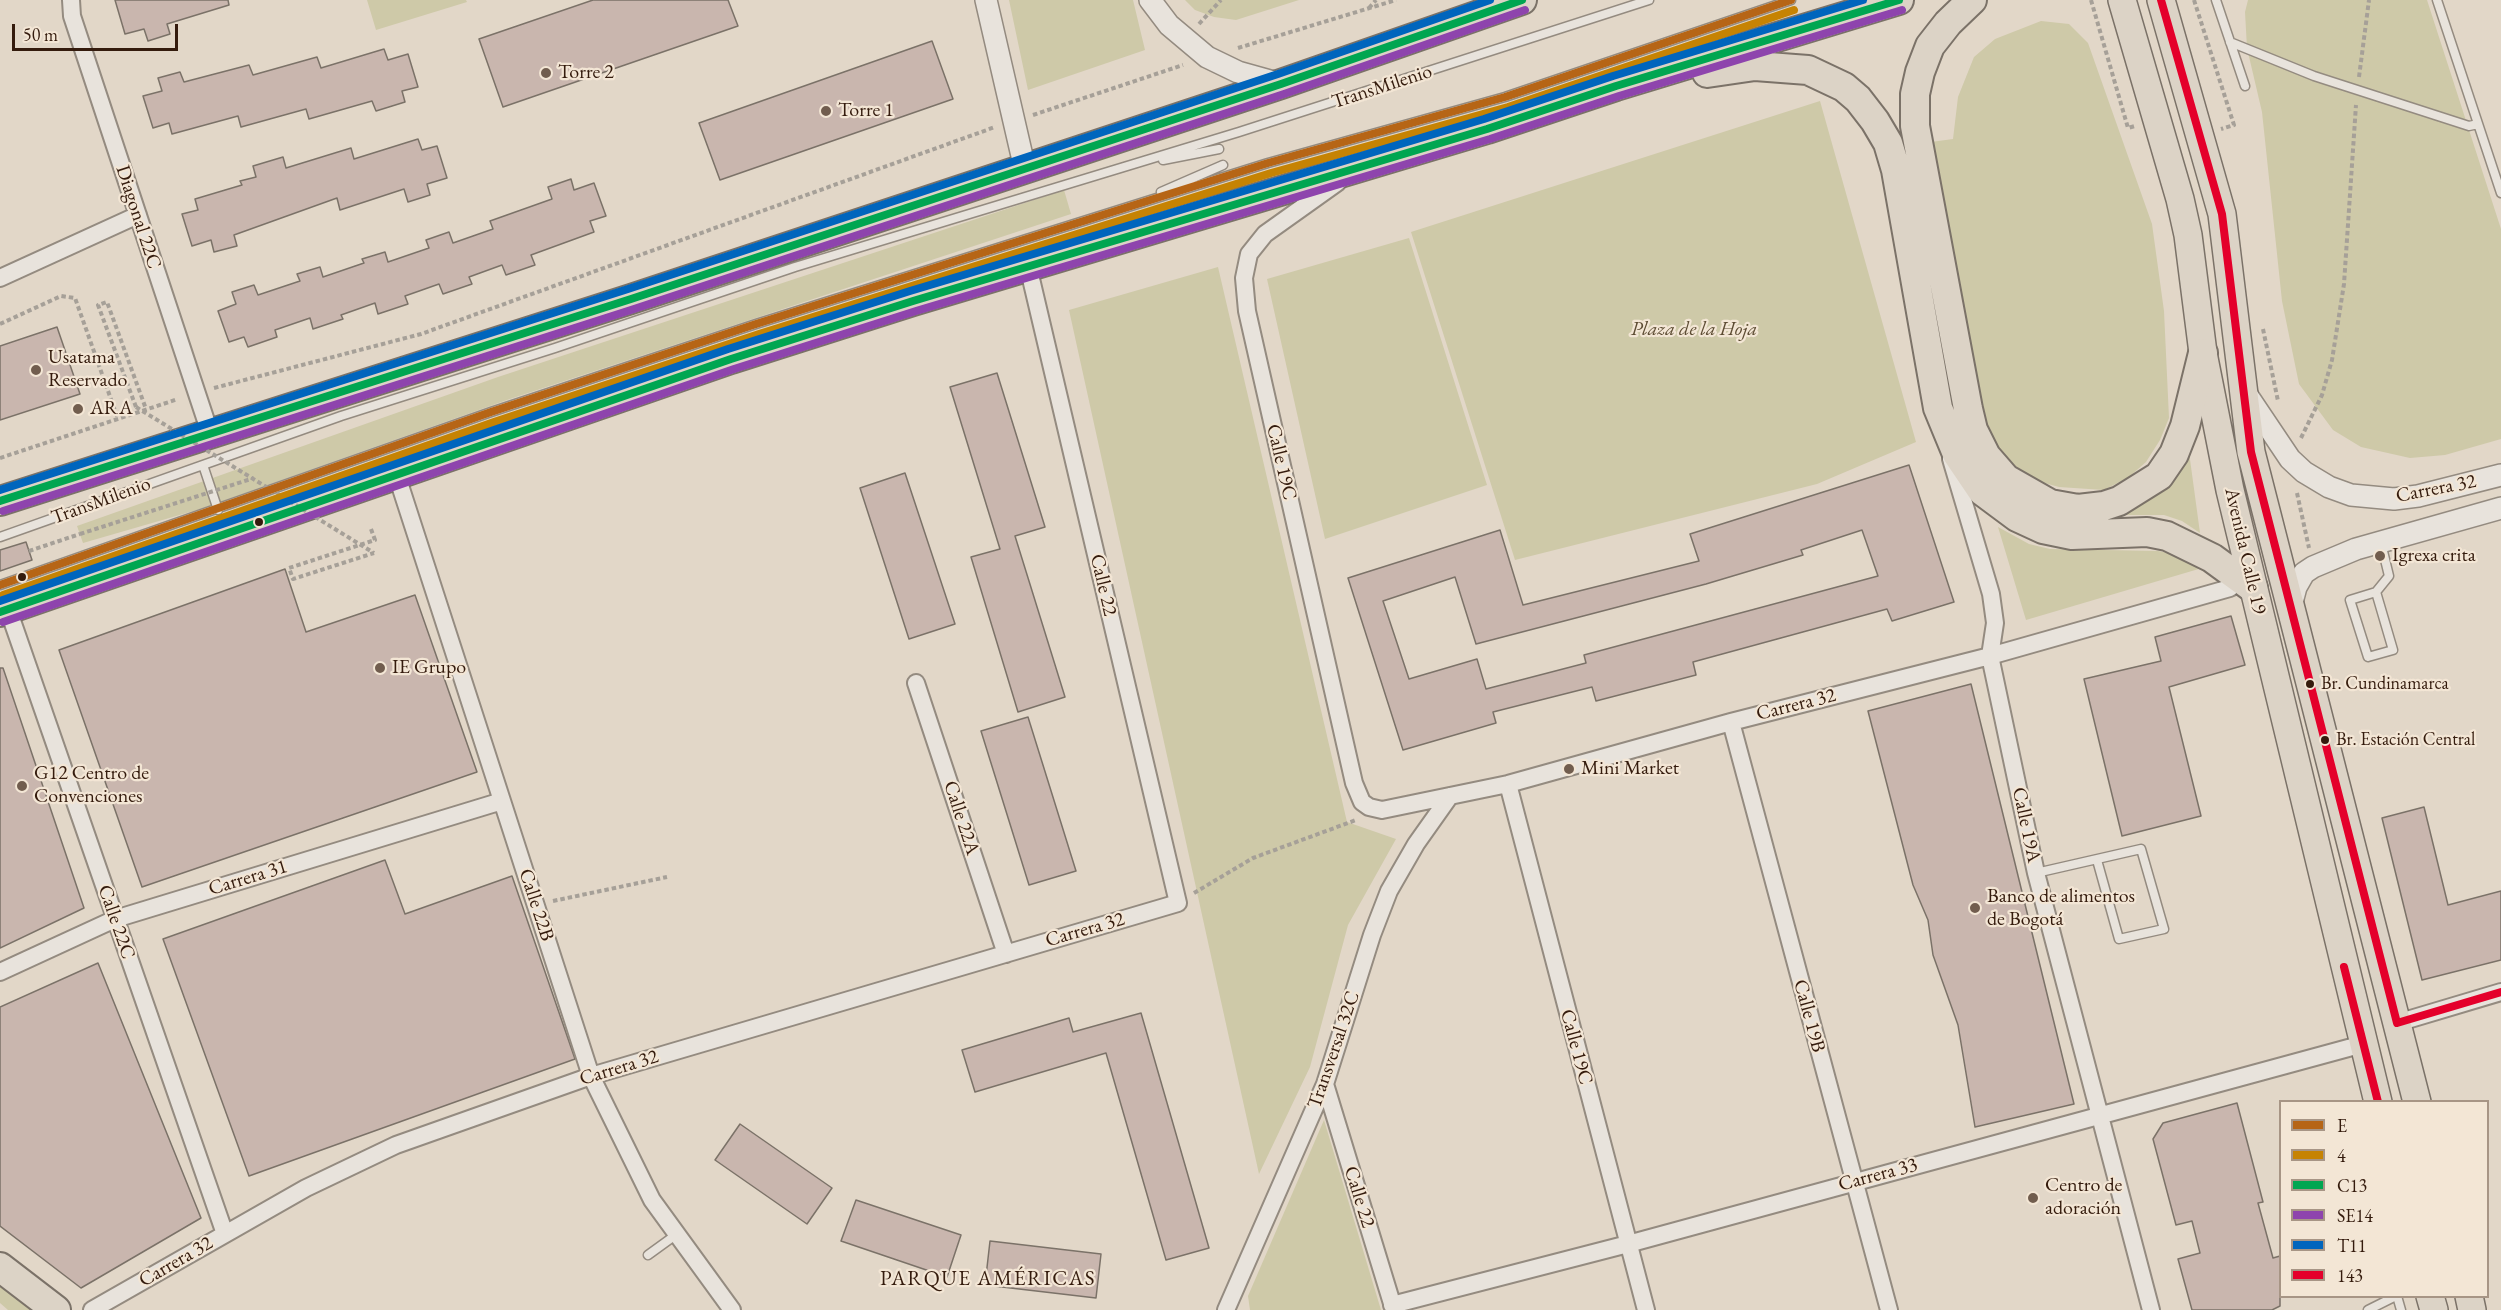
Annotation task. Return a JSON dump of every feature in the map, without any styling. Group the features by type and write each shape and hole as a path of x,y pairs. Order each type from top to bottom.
{"highway":[{"path":"0,501 631,299 1281,84 1522,0"},
{"path":"3,602 396,473 731,358 1028,266 1355,169 1616,86 1899,0"},
{"path":"1972,0 1948,23 1930,46 1915,94 1915,126 1968,409 1973,430 1986,456 2006,479 2050,504 2078,509 2104,506 2120,501 2159,476 2174,454 2185,426 2203,353"},
{"path":"1616,86 1755,66 1786,67 1827,77 1858,99 1888,143 1896,170 1938,408 1948,435 1970,477 1995,502 2017,517 2043,530 2072,535 2137,532 2167,536 2212,558 2242,588"},
{"path":"0,1267 56,1310"}],"main road":[{"name":"Avenida Calle 19","path":"2122,0 2180,199 2188,235 2203,353 2230,490 2242,588 2378,1100"},
{"name":"Avenida Calle 19","path":"2161,0 2216,184 2227,237 2251,452 2417,1100"}],"street":[{"name":"Diagonal 22C","path":"71,0 72,16 210,433"},
{"path":"986,0 1025,169"},
{"path":"1150,0 1180,35 1207,57 1238,72 1281,84"},
{"name":"Calle 19C","path":"1355,169 1265,234 1249,254 1244,278 1247,311 1354,783 1362,802 1382,810"},
{"path":"0,278 138,215"},
{"name":"Calle 22","path":"1028,266 1178,903"},
{"name":"Carrera 32","path":"2242,386 2290,459 2304,472 2329,487 2351,495 2376,499 2418,496 2501,475"},
{"name":"Calle 19A","path":"1938,408 1958,485 1991,594 1995,623 1990,656 2036,873 2151,1310"},
{"name":"Calle 22B","path":"396,473 591,1076 652,1200 732,1310"},
{"name":"Carrera 32","path":"2313,567 2381,543 2501,508"},
{"path":"2290,610 2296,587 2304,573 2313,567"},
{"name":"Carrera 32","path":"1382,810 1508,784 1731,722 1990,656 2242,588"},
{"name":"Calle 22C","path":"3,602 225,1234"},
{"name":"Calle 22A","path":"916,683 1006,954"},
{"name":"Calle 19B","path":"1731,722 1852,1181 1889,1310"},
{"name":"Calle 19C","path":"1508,784 1646,1310"},
{"name":"Transversal 32C","path":"1226,1310 1325,1084 1372,935 1389,891 1416,844 1450,796"},
{"name":"Carrera 31","path":"0,972 116,919 502,801"},
{"name":"Carrera 32","path":"92,1310 306,1188 396,1145 591,1076 1178,903"},
{"path":"2397,1023 2501,992"},
{"name":"Carrera 33","path":"1393,1308 1852,1181 2363,1044"},
{"name":"Calle 22","path":"1325,1084 1393,1308"}],"lane":[{"name":"TransMilenio","path":"0,537 340,416 555,348 806,263 1239,132 1649,0"},
{"name":"TransMilenio","path":"3,602 218,510 491,412 756,324 1268,163 1505,97 1705,27 1791,0"},
{"path":"2216,0 2245,86"},
{"path":"2437,0 2501,193"},
{"path":"2230,42 2314,76 2469,126 2478,124"},
{"name":"TransMilenio","path":"1113,170 1219,149"},
{"name":"TransMilenio","path":"1122,209 1222,165"},
{"path":"203,465 218,510"},
{"path":"2376,592 2393,650 2368,657 2350,600 2376,592 2389,576 2381,543"},
{"path":"2036,873 2142,849 2164,929 2120,939 2097,860"},
{"path":"648,1255 677,1234"},
{"path":"2368,1310 2393,1298"}],"path":[{"path":"1180,35 1197,27 1221,0"},
{"path":"1369,9 1377,0"},
{"path":"0,458 197,393 421,334 1013,122 1207,57 1396,0"},
{"path":"2091,0 2128,128 2138,125"},
{"path":"2313,567 2290,459 2322,395 2332,360 2344,284 2357,90 2369,0"},
{"path":"2194,1 2234,125 2217,130"},
{"path":"0,324 61,296 75,298 118,418"},
{"path":"146,409 106,302 98,305 136,407 255,478 374,553 293,579 289,568 356,546 375,540 371,529"},
{"path":"2260,318 2280,412"},
{"path":"29,551 255,478"},
{"path":"1178,903 1252,858 1382,810"},
{"path":"536,905 667,877"}],"green space":[{"path":"367,0 466,0 467,2 376,30"},
{"path":"1009,0 1133,0 1145,50 1028,90"},
{"path":"1185,0 1299,0 1236,20 1214,17 1195,10"},
{"path":"2248,0 2427,0 2501,229 2501,439 2445,455 2410,458 2361,447 2333,430 2299,384 2282,301 2262,112 2247,48 2245,12"},
{"path":"2041,21 2069,24 2088,43 2152,224 2164,311 2169,418 2160,440 2146,462 2129,477 2104,490 2059,487 2030,479 2005,458 1987,430 1976,388 1931,142 1953,139 1958,97 1974,57 1995,39"},
{"name":"Plaza de la Hoja","path":"1820,101 1916,442 1817,484 1515,560 1411,232"},
{"path":"1064,190 1071,214 507,400 197,510 83,543 77,526 498,377"},
{"path":"1409,238 1487,485 1325,539 1267,279"},
{"path":"1218,267 1347,822 1396,839 1348,925 1310,1067 1259,1174 1069,310"},
{"path":"2189,452 2200,533 2182,521 2164,515 2107,515"},
{"path":"1998,527 2029,544 2050,549 2158,551 2183,556 2202,568 2026,620"},
{"path":"1324,1120 1381,1310 1250,1310 1248,1296"},
{"path":"0,1281 37,1310 8,1310 0,1303"}],"building":[{"path":"115,0 228,0 229,5 167,24 170,34 148,41 144,29 125,34"},
{"name":"Torre 2","path":"593,0 728,0 738,26 503,107 479,39"},
{"name":"Torre 1","path":"932,41 953,99 720,180 699,123"},
{"path":"384,49 388,60 408,54 418,87 402,91 405,102 376,111 372,101 309,119 306,109 241,127 238,116 172,134 169,123 153,128 143,96 162,91 158,78 180,72 184,82 249,65 253,75 317,57 321,68"},
{"path":"418,139 422,150 437,146 447,178 427,184 430,195 408,202 404,189 340,210 337,198 234,235 237,246 214,252 211,240 192,246 182,214 198,210 195,199 242,185 240,181 256,177 253,166 283,157 286,168 351,148 354,159"},
{"path":"571,179 574,190 594,183 606,216 590,221 594,232 531,255 535,265 506,275 502,265 469,277 472,284 443,294 439,284 405,296 408,304 378,314 375,303 341,315 343,319 313,329 310,318 275,330 277,337 248,347 244,337 229,342 218,311 236,304 232,292 254,285 258,295 300,281 297,274 320,267 323,277 364,263 362,259 385,252 388,262 429,248 426,240 449,232 453,243 493,229 490,221 552,199 548,187"},
{"name":"Usatama Reservado","path":"57,327 80,394 0,420 0,346"},
{"path":"997,373 1045,527 1015,536 1065,697 1018,712 971,557 1000,549 950,387"},
{"path":"1909,465 1954,602 1892,621 1887,609 1693,662 1696,675 1596,701 1592,687 1493,712 1496,723 1403,750 1348,578 1500,530 1523,605 1699,561 1690,534","holes":["1862,530 1878,576 1584,655 1586,663 1486,689 1477,659 1409,679 1383,601 1455,577 1476,644 1706,584 1803,555 1801,550"]},
{"path":"905,473 955,624 909,639 860,488"},
{"path":"26,542 32,560 0,571 0,550"},
{"path":"285,569 306,632 415,595 477,772 142,887 59,650"},
{"path":"2231,616 2245,665 2169,687 2201,816 2122,836 2084,679 2161,661 2155,637"},
{"name":"G12 Centro de Convenciones","path":"0,668 3,668 84,908 0,948"},
{"name":"Banco de alimentos de Bogotá","path":"1971,684 2074,1104 1975,1127 1958,1025 1933,955 1928,920 1913,885 1868,711"},
{"path":"1028,717 1076,871 1029,885 981,731"},
{"path":"2424,807 2448,905 2501,891 2501,960 2422,980 2382,818"},
{"path":"385,860 405,914 512,876 575,1059 249,1176 163,939"},
{"path":"98,963 201,1218 81,1288 0,1226 0,1007"},
{"path":"1141,1013 1209,1248 1166,1260 1106,1053 975,1092 962,1050 1069,1018 1073,1032"},
{"path":"2237,1103 2263,1202 2258,1203 2273,1258 2279,1256 2280,1306 2272,1310 2192,1310 2178,1259 2200,1253 2192,1221 2176,1225 2153,1139 2163,1123"},
{"path":"740,1124 832,1188 807,1224 715,1160"},
{"path":"856,1200 961,1235 947,1277 841,1241"},
{"path":"990,1241 1101,1254 1096,1298 985,1285"}],"transit line":[{"name":"T11","path":"0,490 628,289 1278,74 1490,0"},
{"name":"C13","path":"0,501 631,299 1281,84 1522,0"},
{"name":"E","path":"0,585 491,412 756,324 1268,163 1505,97 1791,0"},
{"name":"T11","path":"0,601 728,349 910,291 1484,119 1613,76 1863,0"},
{"name":"C13","path":"0,612 731,359 913,301 1487,129 1616,86 1899,0"},
{"name":"143","path":"2161,0 2222,214 2251,452 2397,1023 2501,992"},
{"name":"SE14","path":"3,511 634,309 1284,94 1525,10"},
{"name":"4","path":"3,595 494,422 759,334 1271,173 1508,107 1794,10"},
{"name":"SE14","path":"3,622 734,369 916,311 1490,139 1619,96 1902,10"},
{"name":"143","path":"2344,967 2377,1100"}],"place":[{"name":"Torre 2","path":"546,73"},
{"name":"Torre 1","path":"826,111"},
{"name":"Usatama Reservado","path":"36,370"},
{"name":"ARA","path":"78,409"},
{"name":"Igrexa crita","path":"2380,556"},
{"name":"IE Grupo","path":"380,668"},
{"name":"Br. Cundinamarca","path":"2310,684"},
{"name":"Br. Estación Central","path":"2325,740"},
{"name":"Mini Market","path":"1569,769"},
{"name":"G12 Centro de Convenciones","path":"22,786"},
{"name":"Banco de alimentos de Bogotá","path":"1975,908"},
{"name":"Centro de adoración","path":"2033,1198"}],"district":[{"name":"PARQUE AMÉRICAS","path":"988,1279"}]}
